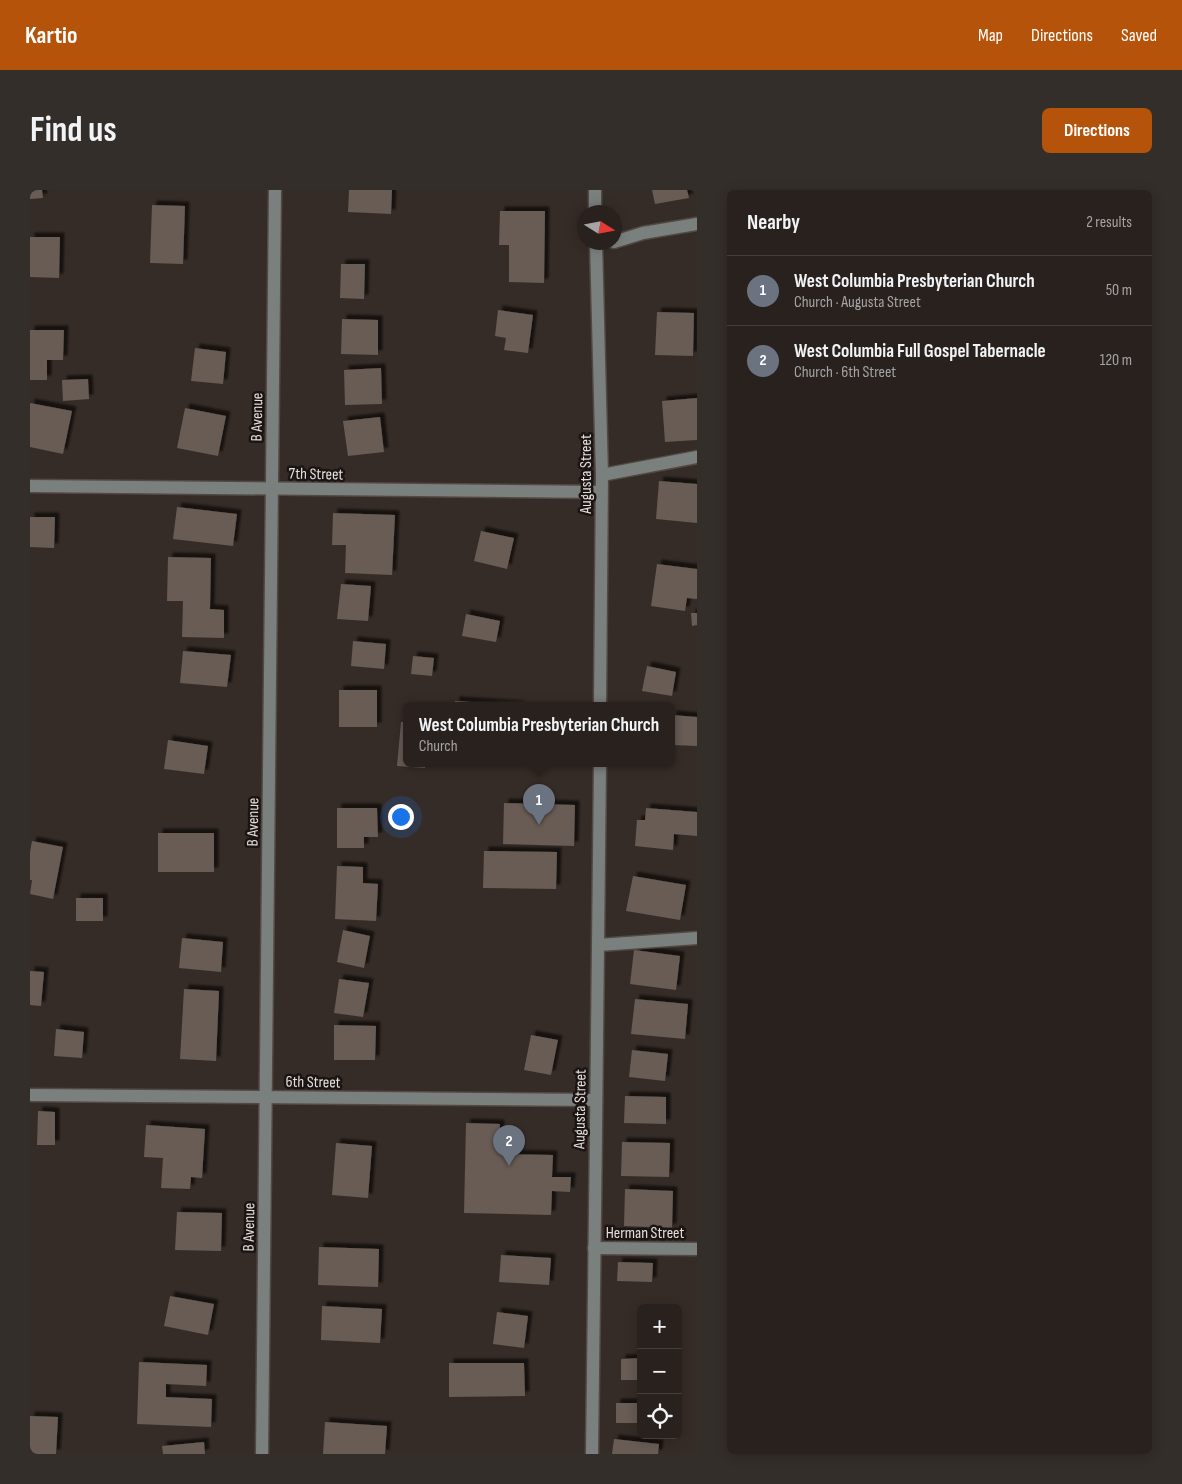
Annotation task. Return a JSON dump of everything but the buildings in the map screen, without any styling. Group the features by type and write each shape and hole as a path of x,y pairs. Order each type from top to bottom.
{"street":[{"name":"B Avenue","path":"262,1454 275,190"},
{"path":"595,190 596,205"},
{"path":"622,239 643,233 697,224"},
{"name":"Augusta Street","path":"596,250 602,475 600,702"},
{"path":"602,475 697,457"},
{"name":"7th Street","path":"30,486 601,492"},
{"name":"Augusta Street","path":"592,1454 595,1100 600,945 600,767"},
{"path":"600,945 697,938"},
{"name":"6th Street","path":"30,1095 595,1100"},
{"name":"Herman Street","path":"594,1248 697,1249"}],"place":[{"name":"West Columbia Presbyterian Church","path":"539,825"},
{"name":"West Columbia Full Gospel Tabernacle","path":"509,1166"}]}
